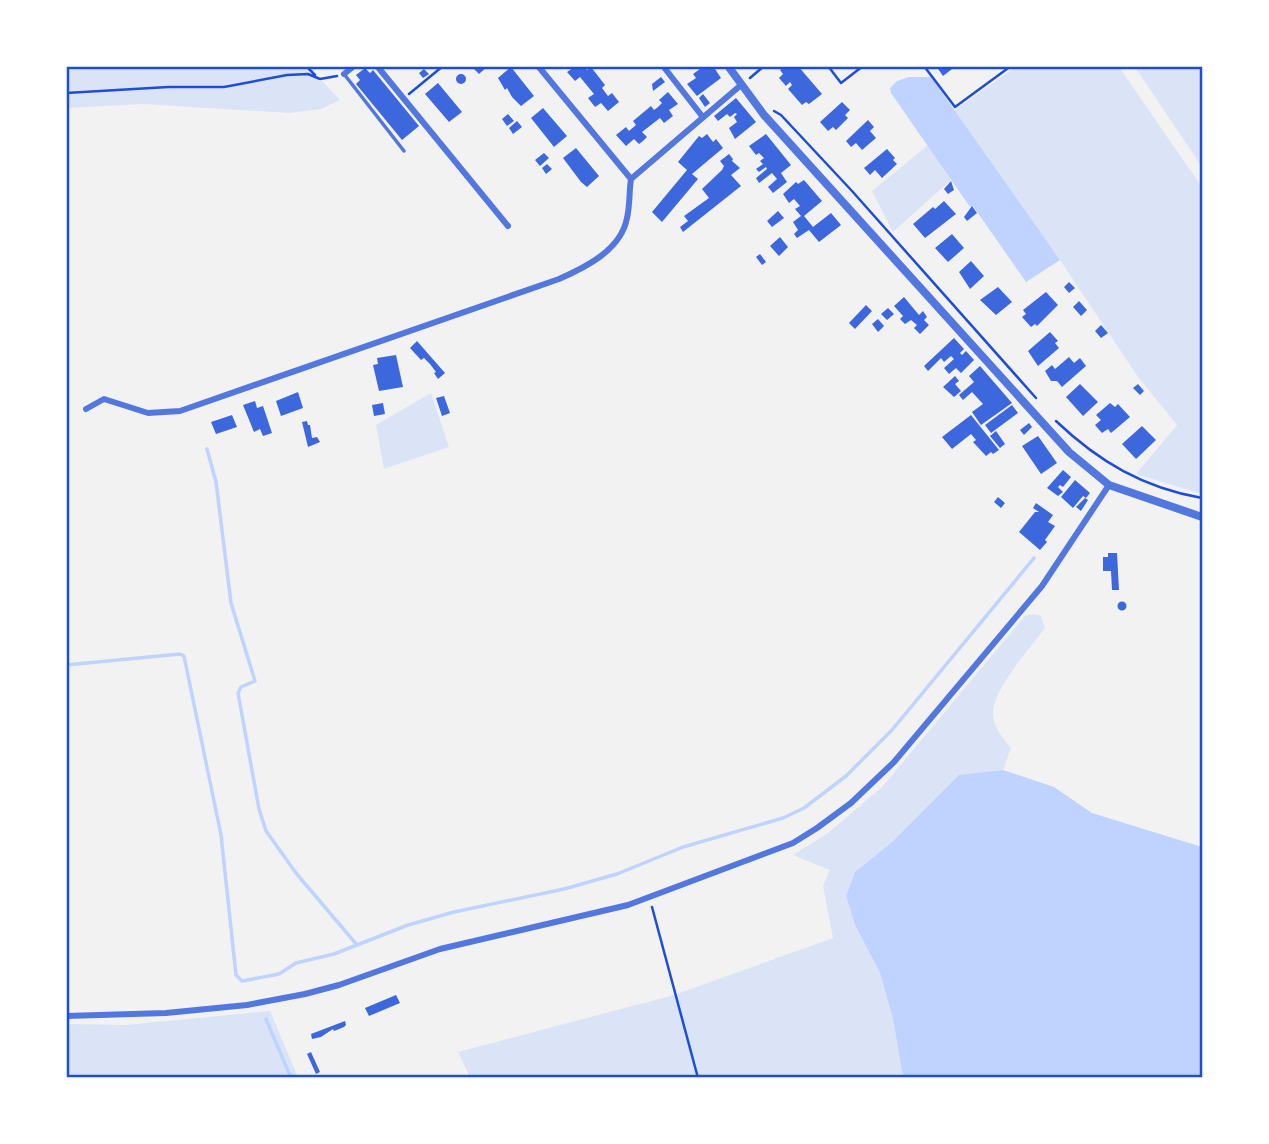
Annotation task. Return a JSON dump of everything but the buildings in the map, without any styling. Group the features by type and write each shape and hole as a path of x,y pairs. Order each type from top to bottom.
{"street":[{"path":"344,74 354,66"},
{"path":"377,66 508,226"},
{"path":"538,66 631,179"},
{"path":"663,66 702,116"},
{"path":"728,66 758,108 1069,452 1110,485 1202,517"},
{"path":"86,409 104,399 148,413 168,414 180,411 559,279 595,261 620,235 627,222 631,179 741,85"},
{"path":"66,1016 166,1013 272,1001 339,985 440,949 592,914 649,897 793,843 832,818 867,789 914,739 1042,586 1110,485"}],"lane":[{"path":"344,74 404,151"}],"path":[{"path":"306,66 320,79 344,74"},
{"path":"403,98 443,66"},
{"path":"741,85 764,66"},
{"path":"828,66 841,83 863,66"},
{"path":"924,66 955,107 1011,66"},
{"path":"66,93 224,87 268,77 315,75"},
{"path":"758,108 768,107 790,124 1042,406"},
{"path":"1049,415 1089,451 1112,466 1161,488 1202,498"},
{"path":"649,897 698,1077"}],"shaded area":[{"path":"66,67 303,67 322,81 340,100 321,109 290,113 143,104 67,108"},
{"path":"1016,67 1119,67 1202,187 1202,494 1136,474 1177,425 1138,377 1060,260 953,111"},
{"path":"1135,67 1202,67 1202,167"},
{"path":"928,145 951,180 893,232 872,191"},
{"path":"431,393 449,447 384,469 376,425"},
{"path":"1025,616 1041,616 1045,628 1013,669 994,704 995,723 1011,748 1003,770 959,776 892,842 855,872 846,896 855,925 880,973 893,1019 903,1077 470,1077 458,1052 674,995 833,938 823,886 830,870 793,855 828,833 882,787"},
{"path":"270,1011 298,1077 67,1077 67,1024 125,1025"}],"water":[{"path":"909,77 931,77 1060,260 1026,282 891,93 890,88 897,81"},
{"path":"1003,770 1054,787 1092,813 1202,847 1202,1077 903,1077 893,1019 880,973 855,925 846,896 855,872 892,842 959,775"}],"waterway":[{"path":"207,449 216,482 231,603 255,681 241,687 238,693 259,809 266,831 296,873 357,945"},
{"path":"66,665 180,654 184,656 221,835 236,975 242,981 279,974 296,963 334,954 408,925 617,874 683,847 783,818 804,808 846,776 892,730 1034,558"},
{"path":"266,1019 291,1078"}]}
